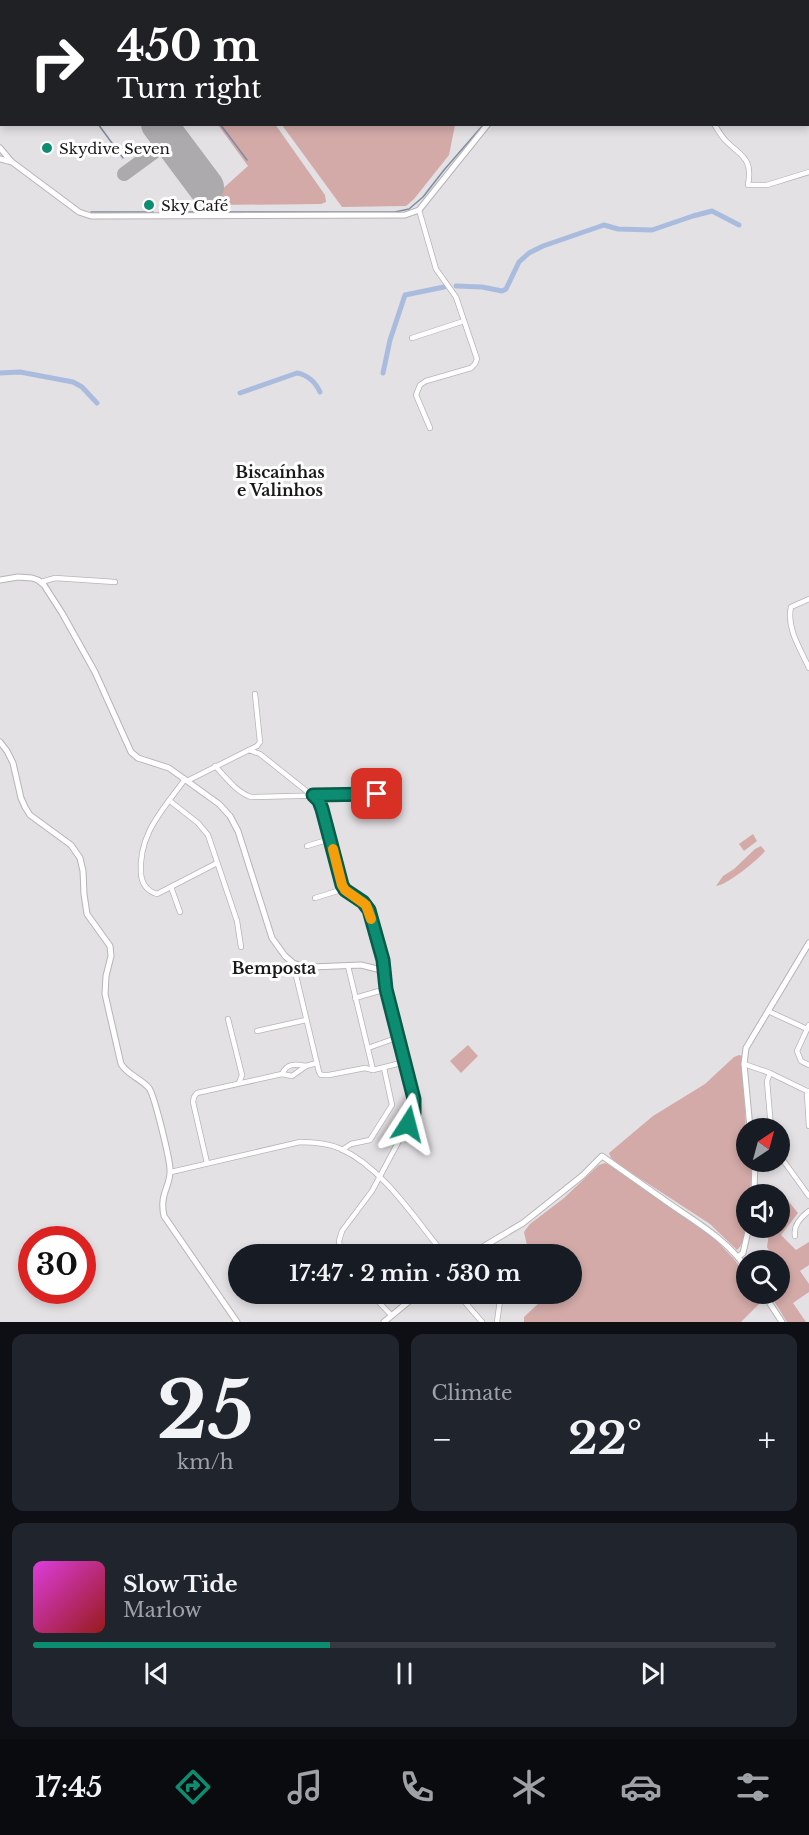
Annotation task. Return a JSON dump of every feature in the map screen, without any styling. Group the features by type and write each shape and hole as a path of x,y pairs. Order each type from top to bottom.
{"street":[{"path":"0,148 12,162 79,212 92,216 386,216 405,215 419,210 486,126"},
{"path":"715,126 726,141 746,159 749,168 748,185 767,185 809,172"},
{"path":"0,159 12,162"},
{"path":"419,210 436,269 456,297 477,359 475,364 464,371 426,381 420,385 416,395 430,428"},
{"path":"413,330 413,337 464,321"},
{"path":"0,580 18,577 32,578 41,582 62,613 95,672 131,752 138,758 169,768 219,804 235,824 272,938 278,948 293,963 302,966 362,965 386,971"},
{"path":"41,582 55,578 115,582"},
{"path":"809,599 790,607 790,624 809,668"},
{"path":"217,863 157,894 145,886 141,878 141,849 145,836 186,780 257,746 260,742 255,694"},
{"path":"0,742 13,763 21,798 30,815 71,845 80,858 87,914 110,946 111,956 106,976 105,994 118,1055 126,1072 151,1090 156,1102 171,1172 162,1198 164,1216 237,1322"},
{"path":"249,750 260,754 319,801 342,885 345,890 366,905 377,935 386,971 386,989 414,1099 414,1113 372,1191 342,1231 340,1244"},
{"path":"215,766 237,789 251,797 377,794"},
{"path":"170,801 204,829 237,921 241,947"},
{"path":"307,846 330,839"},
{"path":"171,887 180,912"},
{"path":"315,898 345,890"},
{"path":"749,1118 744,1064 746,1048 809,943"},
{"path":"293,963 319,1072 324,1076 356,1069 373,1070 405,1062"},
{"path":"348,966 373,1070"},
{"path":"356,998 386,989"},
{"path":"768,1011 808,1027 797,1051 801,1061 809,1065"},
{"path":"228,1019 242,1075 239,1083"},
{"path":"257,1031 306,1020"},
{"path":"368,1048 399,1037"},
{"path":"207,1163 193,1102 194,1097 202,1092 239,1083 282,1074 292,1076 306,1066 317,1063"},
{"path":"282,1074 289,1066 295,1064 306,1066"},
{"path":"744,1064 770,1073 809,1092 807,1094 809,1126"},
{"path":"342,1150 351,1144 370,1140 391,1108 392,1100 384,1068"},
{"path":"770,1073 767,1081 770,1118"},
{"path":"171,1172 300,1142 314,1142 342,1150 380,1177 436,1244"},
{"path":"488,1244 523,1223 582,1176 602,1156 699,1222 736,1255"},
{"path":"790,1170 809,1196"},
{"path":"795,1236 794,1232 799,1220 809,1211"},
{"path":"380,1304 391,1315"},
{"path":"384,1322 404,1304"},
{"path":"466,1304 482,1322"},
{"path":"496,1322 499,1304"},
{"path":"770,1304 782,1322"}],"shaded area":[{"path":"219,126 276,126 325,195 326,202 321,204 214,205 209,201 248,166"},
{"path":"283,126 455,126 449,155 406,206 342,207"},
{"path":"753,834 757,841 744,851 739,844"},
{"path":"761,846 765,851 756,860 734,877 716,886 723,876"},
{"path":"468,1045 478,1056 461,1073 450,1061"},
{"path":"742,1056 743,1060 745,1118 736,1118 736,1172 751,1172 751,1184 736,1184 736,1238 744,1238 737,1250 710,1224 624,1168 611,1158 609,1153 653,1116 705,1084 734,1057"},
{"path":"605,1163 612,1166 711,1235 736,1262 736,1304 759,1304 741,1322 524,1322 524,1317 538,1304 582,1304 582,1244 527,1244 524,1232 530,1224 564,1198 599,1165"},
{"path":"790,1203 798,1213 790,1223"},
{"path":"768,1238 784,1238 796,1250 809,1242 809,1265 800,1271 809,1284 809,1292 793,1303 806,1322 787,1322 776,1304 790,1304 790,1250 769,1250"}],"waterway":[{"path":"99,126 123,158"},
{"path":"222,126 247,160"},
{"path":"164,212 395,212 409,209 423,197 482,126"},
{"path":"456,286 482,287 502,291 506,289 519,262 529,253 604,225 618,229 652,230 712,211 739,225"},
{"path":"91,212 153,212"},
{"path":"383,373 390,340 405,295 444,287"},
{"path":"0,373 20,372 73,382 82,387 97,403"},
{"path":"240,393 297,373 311,380 320,392"}],"taxiway":[{"path":"124,174 165,144 174,145"}],"runway":[{"path":"160,126 206,187"}],"slow traffic":[{"path":"333,849 342,885 345,890 366,905 371,919"}],"place":[{"name":"Skydive Seven","path":"47,148"},
{"name":"Sky Café","path":"149,205"}],"district":[{"name":"Biscaínhas e Valinhos","path":"280,481"},
{"name":"Bemposta","path":"274,968"}],"route":[{"path":"377,794 313,795 319,801 322,809 342,885 345,890 366,905 377,935 386,971 384,982 414,1099 414,1113 408,1124"}]}
